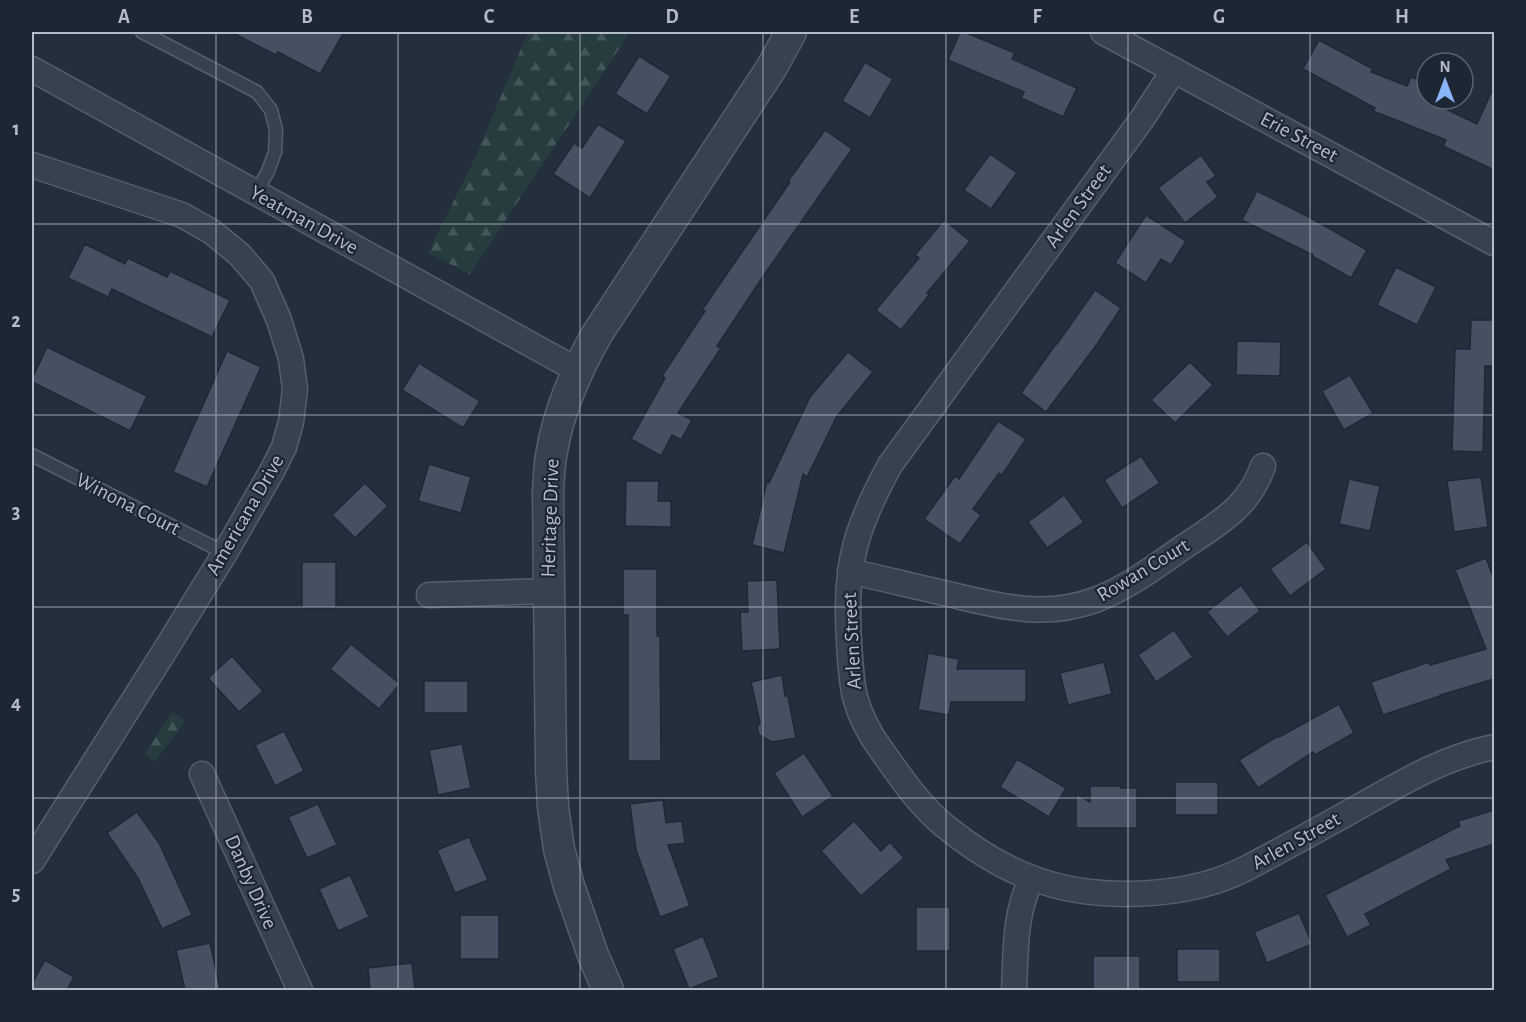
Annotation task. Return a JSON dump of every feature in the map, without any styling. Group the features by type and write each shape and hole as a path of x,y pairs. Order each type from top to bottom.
{"street":[{"name":"Heritage Drive","path":"601,988 559,849 553,807 548,591 548,492 552,451 562,409 577,370 597,334 772,67 791,32"},
{"name":"Erie Street","path":"1103,32 1494,243"},
{"name":"Yeatman Drive","path":"32,69 577,370"},
{"name":"Arlen Street","path":"1174,70 1142,119 890,465 876,490 858,534 850,571 847,609 850,668 855,698 865,724 916,798 944,826 975,849 1032,878 1059,886 1095,892 1133,894 1174,890 1209,882 1244,869 1417,774 1472,752 1494,747"},
{"name":"Americana Drive","path":"32,165 182,215 212,232 240,255 262,281 279,320 291,359 295,388 291,422 284,447 272,471 225,553 32,861"},
{"name":"Rowan Court","path":"850,571 1010,608 1041,610 1069,607 1096,600 1127,584 1229,516 1248,496 1263,466"},
{"path":"429,595 548,591"},
{"name":"Danby Drive","path":"202,774 300,990"},
{"path":"1014,990 1020,907 1032,878"}],"lane":[{"path":"142,32 257,92 271,110 276,130 275,152 256,193"},
{"name":"Winona Court","path":"32,455 225,553"}],"green space":[{"path":"528,32 630,32 470,274 428,253 475,158"},
{"path":"172,712 185,721 155,762 145,754"}],"building":[{"path":"231,32 344,32 320,74 278,52 276,55"},
{"path":"960,32 1015,53 1012,59 1077,88 1063,117 1021,98 1024,92 948,60"},
{"path":"1319,40 1373,69 1371,72 1407,86 1411,77 1415,78 1415,111 1450,111 1477,124 1494,86 1494,170 1443,146 1446,140 1373,111 1375,108 1303,69"},
{"path":"639,56 671,76 647,114 615,94"},
{"path":"865,62 893,79 870,118 842,101"},
{"path":"598,124 626,141 590,198 553,174 574,143 582,148"},
{"path":"825,130 852,149 717,346 721,348 678,413 692,420 681,440 672,435 661,456 631,439 665,378 662,376 705,311 702,310"},
{"path":"990,154 1017,173 991,209 964,190"},
{"path":"1201,155 1216,176 1207,182 1218,197 1185,223 1158,188"},
{"path":"1257,191 1367,250 1351,278 1313,255 1242,220"},
{"path":"1146,215 1186,241 1171,265 1161,259 1146,283 1115,263"},
{"path":"944,220 970,241 927,293 929,295 901,330 876,310 919,258 915,255"},
{"path":"85,244 125,264 128,258 167,277 170,271 230,300 212,337 112,289 108,297 68,278"},
{"path":"1396,267 1436,287 1417,325 1377,305"},
{"path":"1095,290 1121,308 1046,412 1021,393"},
{"path":"1471,320 1494,320 1494,366 1485,366 1483,452 1452,451 1455,349 1470,349"},
{"path":"1237,341 1281,342 1280,376 1236,375"},
{"path":"47,347 147,396 130,431 32,382"},
{"path":"227,351 261,367 207,487 173,472"},
{"path":"848,352 873,372 837,416 807,477 803,474 784,553 752,545 767,482 769,483 810,397"},
{"path":"1190,362 1213,385 1175,423 1151,400"},
{"path":"419,363 480,401 463,428 402,390"},
{"path":"1350,375 1373,413 1344,430 1322,391"},
{"path":"998,421 1026,439 1002,475 999,473 973,509 981,515 960,544 924,519 955,476 959,479"},
{"path":"1141,456 1160,483 1122,508 1104,480"},
{"path":"429,464 471,477 461,513 418,501"},
{"path":"1481,477 1488,527 1454,532 1447,481"},
{"path":"1349,479 1380,486 1370,531 1339,524"},
{"path":"626,481 659,481 658,501 671,501 671,527 625,526"},
{"path":"365,483 388,506 355,538 332,515"},
{"path":"1064,495 1084,522 1047,548 1028,522"},
{"path":"1307,542 1326,569 1290,596 1270,569"},
{"path":"1486,558 1494,579 1494,679 1383,715 1371,682 1429,662 1430,665 1486,649 1455,570"},
{"path":"302,562 336,562 336,608 302,608"},
{"path":"623,569 657,569 661,761 628,761 628,615 623,615"},
{"path":"777,580 780,649 742,651 740,612 748,612 747,581"},
{"path":"1241,585 1260,611 1227,637 1207,612"},
{"path":"1174,630 1193,657 1156,682 1138,655"},
{"path":"351,644 400,684 379,709 330,669"},
{"path":"928,653 959,659 957,669 1026,669 1026,702 951,702 949,715 918,710"},
{"path":"232,656 263,691 239,712 208,678"},
{"path":"1104,662 1112,694 1068,705 1060,673"},
{"path":"782,675 796,738 772,742 759,735 757,727 760,723 751,682"},
{"path":"424,681 468,681 468,713 424,713"},
{"path":"1339,704 1354,733 1315,755 1313,752 1258,788 1239,760 1278,736"},
{"path":"284,731 304,771 275,786 255,745"},
{"path":"462,744 471,788 438,795 429,750"},
{"path":"804,753 833,796 802,817 774,773"},
{"path":"1017,759 1066,788 1049,817 1000,787"},
{"path":"1175,782 1218,782 1218,815 1175,815"},
{"path":"1090,786 1137,788 1137,828 1076,828 1076,794 1090,802"},
{"path":"663,800 666,823 682,821 685,843 668,845 690,906 660,917 636,850 630,804"},
{"path":"318,804 337,845 307,858 288,817"},
{"path":"1494,810 1494,844 1446,860 1451,869 1365,914 1371,925 1347,937 1325,895 1460,826 1458,821"},
{"path":"137,812 159,843 192,915 162,929 138,878 107,833"},
{"path":"854,821 881,851 890,842 904,858 861,896 821,851"},
{"path":"469,837 488,880 455,893 437,850"},
{"path":"350,875 369,917 338,931 319,889"},
{"path":"916,907 950,907 950,951 916,951"},
{"path":"1299,913 1312,944 1267,963 1254,932"},
{"path":"460,915 499,915 499,959 460,959"},
{"path":"703,936 719,977 689,989 673,949"},
{"path":"210,943 220,988 185,990 176,950"},
{"path":"1177,949 1220,949 1220,982 1177,982"},
{"path":"1093,956 1140,956 1140,990 1093,990"},
{"path":"45,960 74,977 67,990 32,990 32,984"},
{"path":"412,963 415,990 370,990 368,968"}]}
